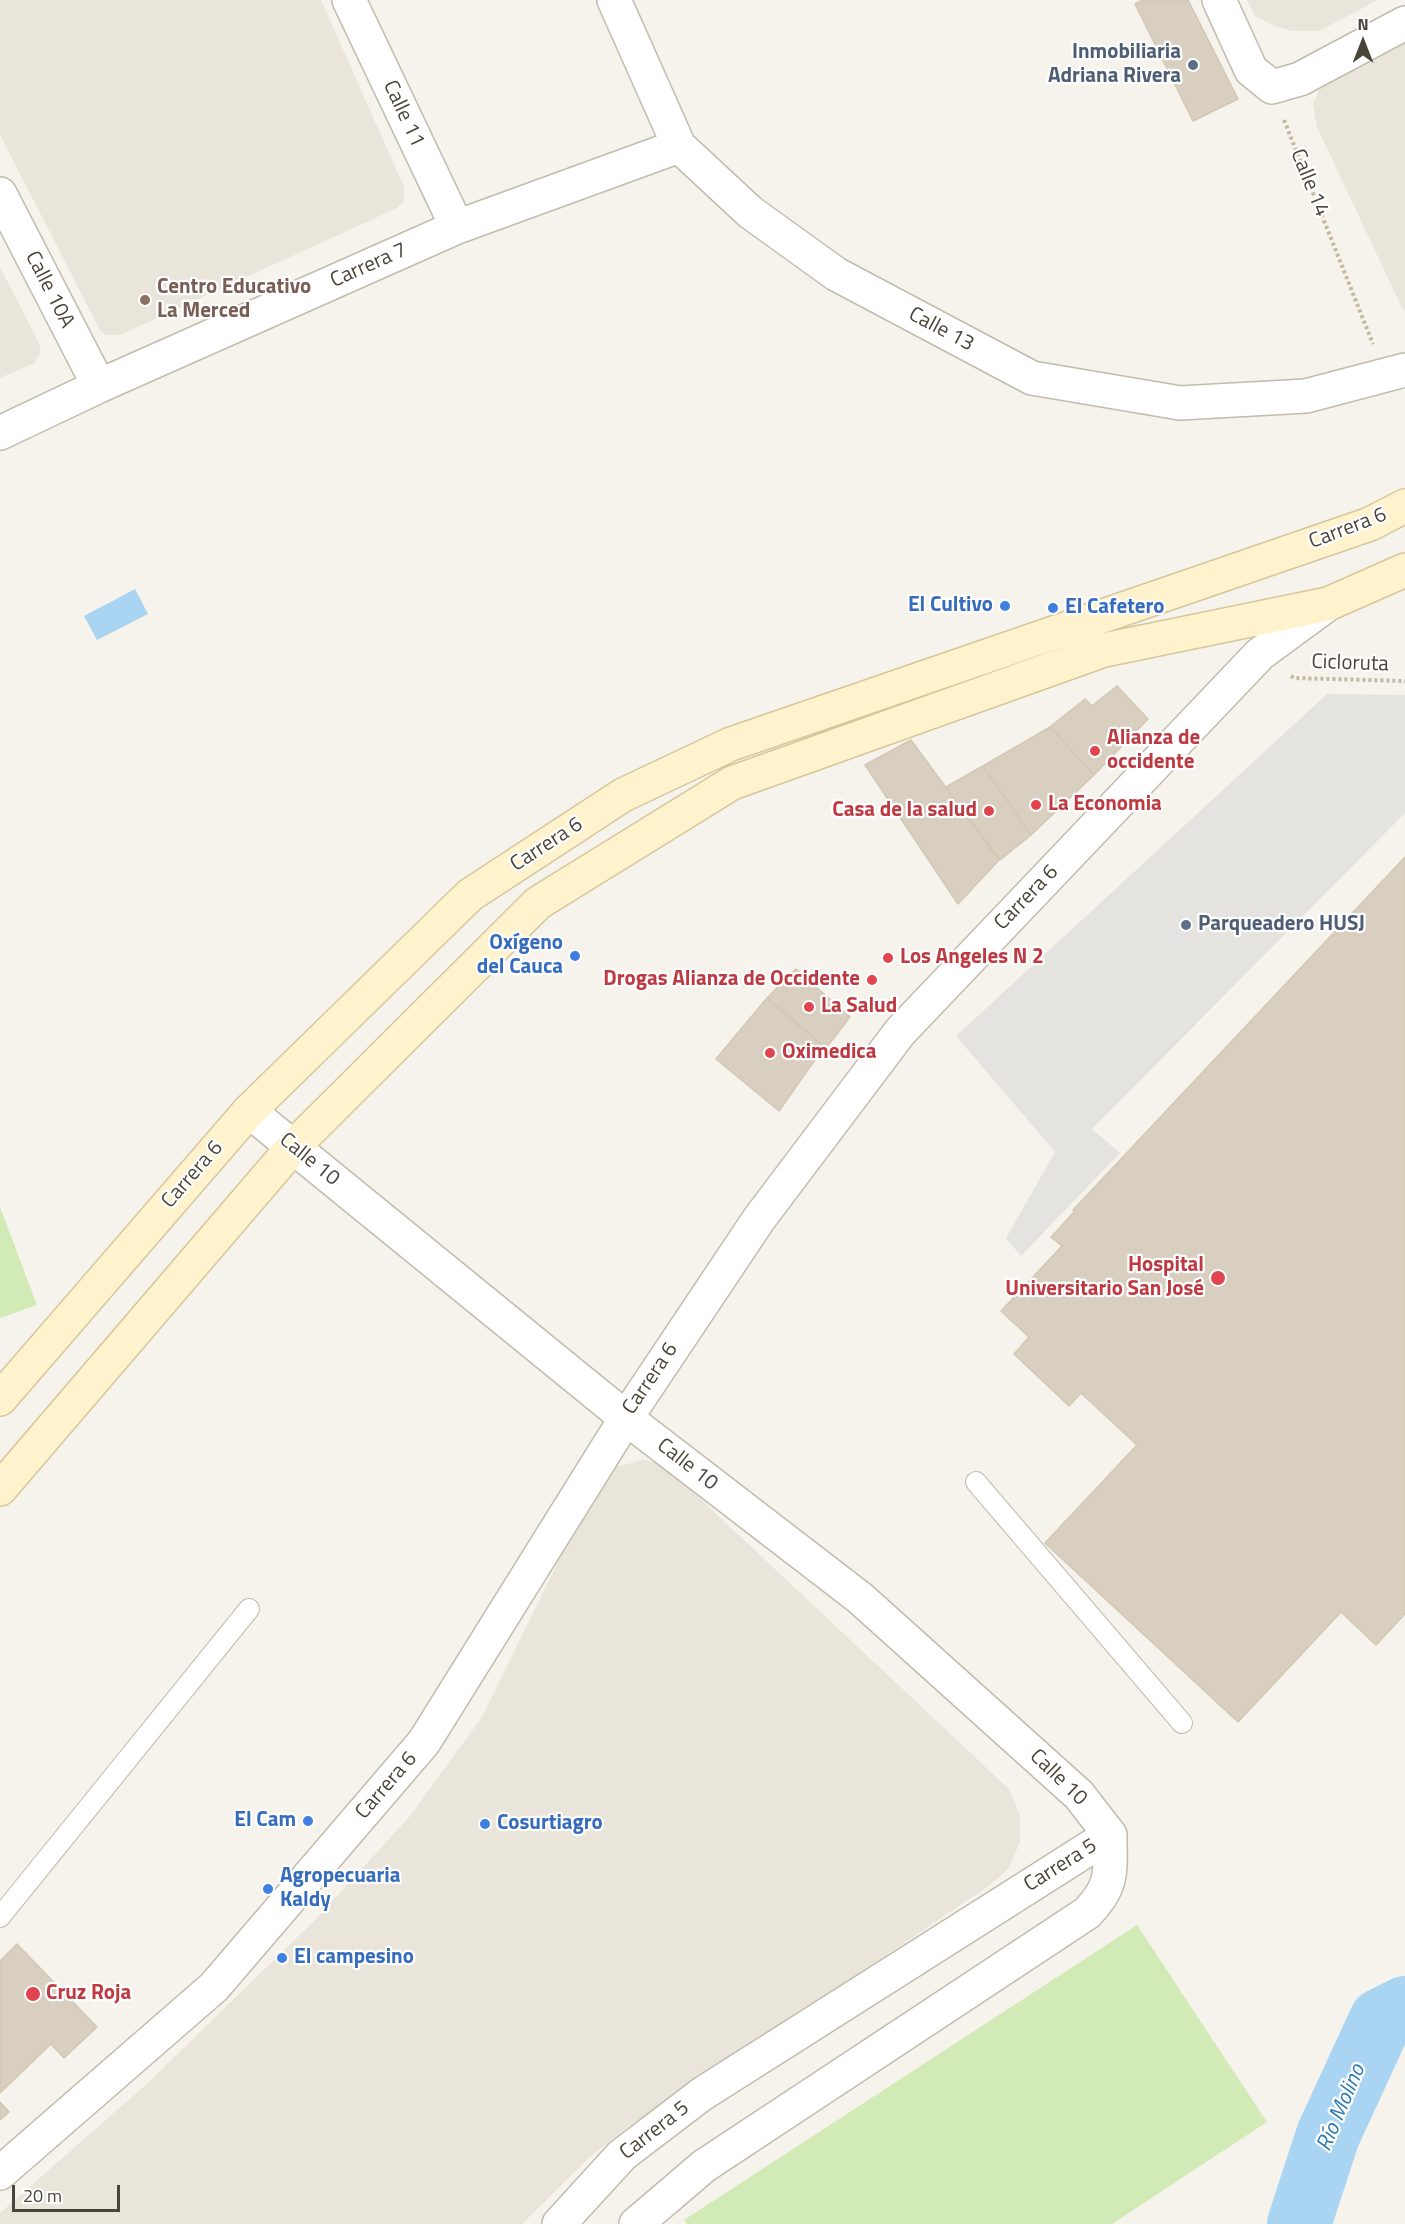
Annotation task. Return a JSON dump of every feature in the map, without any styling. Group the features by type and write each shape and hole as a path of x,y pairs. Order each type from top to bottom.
{"main road":[{"name":"Carrera 6","path":"0,1399 249,1111 470,895 623,795 731,744 1370,524 1405,506"},
{"name":"Carrera 6","path":"0,1490 293,1147 538,903 732,783 1104,650 1328,604 1405,570"}],"street":[{"name":"Calle 11","path":"349,0 457,227"},
{"name":"Calle 13","path":"614,0 679,146 750,212 836,274 1032,378 1180,403 1306,396 1395,373"},
{"path":"1219,0 1251,70 1272,87 1300,79 1405,23"},
{"name":"Carrera 7","path":"0,433 99,386 457,227 679,146"},
{"name":"Calle 10A","path":"0,194 99,386"},
{"name":"Carrera 6","path":"0,2173 214,1988 424,1742 626,1418 759,1219 900,1032 1260,654 1328,604"},
{"name":"Calle 10","path":"249,1111 626,1418 860,1598 1079,1795 1110,1835"},
{"name":"Carrera 5","path":"559,2224 622,2156 702,2094 1110,1835"},
{"name":"Carrera 5","path":"636,2224 704,2166 1086,1913 1101,1898 1110,1876 1110,1835"}],"lane":[{"path":"976,1482 1182,1723"},
{"path":"0,1917 249,1609"}],"path":[{"name":"Calle 14","path":"1272,87 1395,373"},
{"name":"Cicloruta","path":"1294,678 1405,681"}],"shaded area":[{"path":"0,0 321,0 404,187 404,201 397,208 120,335 105,335 100,330 0,135"},
{"path":"1247,0 1378,0 1319,31 1292,31 1272,25 1254,15"},
{"path":"1405,42 1405,310 1402,308 1317,127 1313,104 1320,88"},
{"path":"0,267 40,345 40,353 34,363 0,378"},
{"name":"Parqueadero HUSJ","path":"1327,694 1405,695 1405,813 1092,1129 1120,1153 1021,1256 1006,1238 1055,1152 956,1036"},
{"path":"643,1460 662,1463 1009,1789 1020,1816 1020,1842 1009,1868 990,1885 677,2096 630,2125 590,2157 522,2224 0,2224 0,2213 150,2081 316,1919 410,1816 482,1717 587,1503 611,1468"}],"green space":[{"path":"0,1207 37,1305 0,1318"},
{"path":"1137,1925 1267,2122 1112,2224 687,2224 684,2220"}],"water":[{"path":"135,589 148,614 97,640 84,616"}],"building":[{"name":"Inmobiliaria Adriana Rivera","path":"1143,0 1188,0 1238,99 1193,121 1135,4"},
{"name":"Alianza de occidente","path":"1117,686 1148,719 1094,775 1050,727 1085,699 1092,706"},
{"name":"La Economia","path":"1050,727 1094,775 1031,835 983,766"},
{"path":"911,740 999,860 958,904 865,765"},
{"name":"Casa de la salud","path":"983,766 1031,835 1000,860 946,787"},
{"name":"Hospital Universitario San José","path":"1405,857 1405,1614 1376,1645 1341,1612 1238,1722 1045,1543 1137,1445 1081,1393 1069,1406 1014,1354 1029,1337 1001,1311 1062,1246 1051,1237 1075,1211 1073,1210"},
{"name":"La Salud","path":"796,969 850,1017 826,1048 767,998"},
{"name":"Oximedica","path":"767,998 824,1047 779,1111 716,1059"},
{"name":"Cruz Roja","path":"17,1944 97,2027 64,2058 51,2044 0,2093 0,1961"},
{"path":"0,2102 9,2112 0,2120"}],"waterway":[{"name":"Río Molino","path":"1299,2224 1328,2135 1381,2020 1405,2008"}],"place":[{"name":"Inmobiliaria Adriana Rivera","path":"1193,65"},
{"name":"Centro Educativo La Merced","path":"145,300"},
{"name":"El Cultivo","path":"1005,606"},
{"name":"El Cafetero","path":"1053,608"},
{"name":"Alianza de occidente","path":"1095,751"},
{"name":"La Economia","path":"1036,805"},
{"name":"Casa de la salud","path":"989,811"},
{"name":"Parqueadero HUSJ","path":"1186,925"},
{"name":"Oxígeno del Cauca","path":"575,956"},
{"name":"Los Angeles N 2","path":"888,958"},
{"name":"Drogas Alianza de Occidente","path":"872,980"},
{"name":"La Salud","path":"809,1007"},
{"name":"Oximedica","path":"770,1053"},
{"name":"Hospital Universitario San José","path":"1218,1278"},
{"name":"El Cam","path":"308,1821"},
{"name":"Cosurtiagro","path":"485,1824"},
{"name":"Agropecuaria Kaldy","path":"268,1889"},
{"name":"El campesino","path":"282,1958"},
{"name":"Cruz Roja","path":"33,1994"}]}
